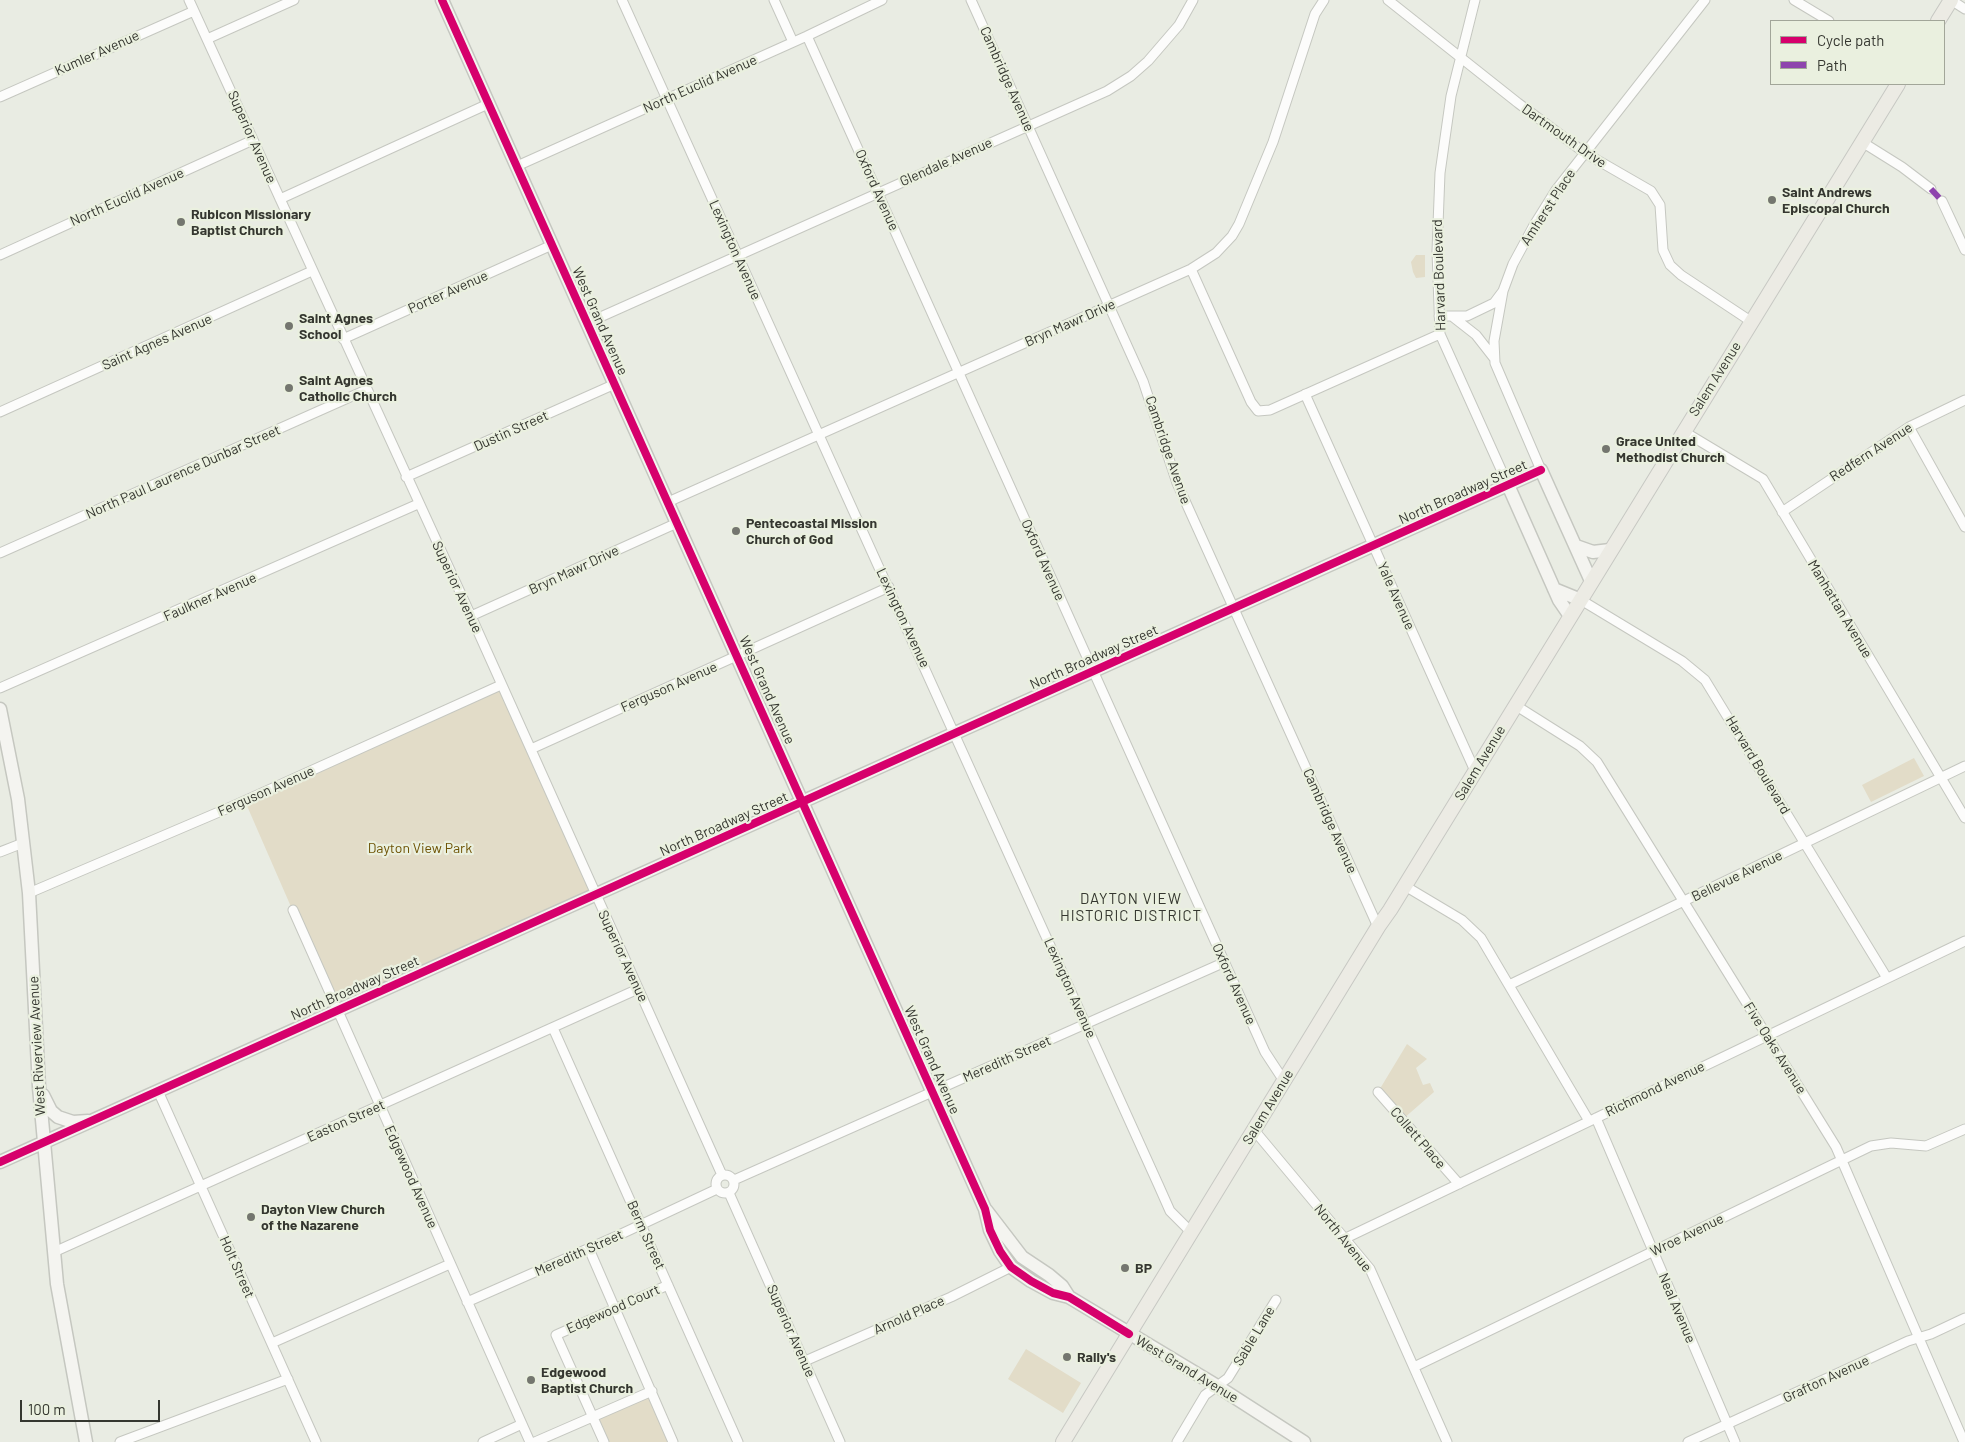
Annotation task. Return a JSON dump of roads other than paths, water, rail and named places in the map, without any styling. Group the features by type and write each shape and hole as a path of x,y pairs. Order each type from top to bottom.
{"main road":[{"path":"1939,20 1951,0"},
{"name":"Salem Avenue","path":"1063,1442 1897,85"}],"street":[{"name":"Superior Avenue","path":"189,0 418,504 471,616 722,1175"},
{"path":"208,39 294,0"},
{"name":"West Grand Avenue","path":"442,0 985,1208 990,1230 1011,1266 1053,1293 1069,1297 1218,1386 1304,1442"},
{"name":"Lexington Avenue","path":"622,0 1170,1210 1191,1232"},
{"path":"774,0 793,42"},
{"name":"North Euclid Avenue","path":"517,166 667,100 882,0"},
{"name":"Cambridge Avenue","path":"971,0 1153,404 1177,483 1378,927"},
{"name":"Glendale Avenue","path":"587,323 1106,91 1131,76 1165,44 1192,0"},
{"name":"Bryn Mawr Drive","path":"668,502 1191,269 1216,253 1236,230 1273,142 1315,14 1324,0"},
{"name":"Dartmouth Drive","path":"1388,0 1585,153 1651,191 1660,205 1663,250 1670,265 1752,322"},
{"name":"Harvard Boulevard","path":"1475,0 1451,96 1440,173 1437,251 1440,334 1554,589 1570,616"},
{"name":"Amherst Place","path":"1439,316 1453,317 1480,312 1494,304 1503,291 1513,264 1533,227 1556,190 1705,0"},
{"path":"1794,0 1806,3 1828,20"},
{"path":"1951,0 1965,8"},
{"name":"Kumler Avenue","path":"0,96 194,11"},
{"name":"Oxford Avenue","path":"807,36 1265,1052 1284,1081"},
{"path":"280,199 488,104"},
{"name":"North Euclid Avenue","path":"0,255 253,140"},
{"path":"1862,142 1902,167 1931,189"},
{"path":"1942,201 1965,250"},
{"name":"Porter Avenue","path":"343,339 552,245"},
{"path":"1191,269 1253,405 1258,411 1267,410 1290,401 1440,334"},
{"name":"Saint Agnes Avenue","path":"0,412 312,271"},
{"name":"Harvard Boulevard","path":"1494,358 1503,291"},
{"name":"Harvard Boulevard","path":"1453,317 1476,335 1494,358 1500,377 1591,581"},
{"name":"Dustin Street","path":"406,476 615,384"},
{"name":"North Paul Laurence Dunbar Street","path":"0,553 366,390"},
{"name":"Yale Avenue","path":"1305,394 1476,771"},
{"name":"Redfern Avenue","path":"1782,512 1909,427 1965,400"},
{"path":"1909,427 1965,527"},
{"name":"Manhattan Avenue","path":"1683,431 1763,479 1965,818"},
{"name":"North Broadway Street","path":"0,1162 1541,470"},
{"name":"Faulkner Avenue","path":"0,688 418,504"},
{"name":"Bryn Mawr Drive","path":"471,616 677,523"},
{"path":"1576,546 1593,552 1610,550"},
{"name":"Ferguson Avenue","path":"531,749 889,587"},
{"path":"1554,589 1580,600"},
{"name":"Harvard Boulevard","path":"1580,600 1682,661 1705,680 1887,978"},
{"name":"Ferguson Avenue","path":"29,893 233,806 501,685"},
{"name":"Five Oaks Avenue","path":"1515,705 1591,754 1614,787 1836,1147 1964,1442"},
{"name":"West Riverview Avenue","path":"0,710 18,799 29,893 44,1142 60,1309 86,1442"},
{"name":"Bellevue Avenue","path":"1510,986 1965,766"},
{"path":"0,852 23,843"},
{"name":"Neal Avenue","path":"1405,886 1462,920 1475,932 1593,1119 1735,1442"},
{"name":"Edgewood Avenue","path":"292,910 530,1442"},
{"name":"Richmond Avenue","path":"1346,1238 1965,941"},
{"name":"Meredith Street","path":"734,1180 1225,962"},
{"name":"Easton Street","path":"54,1252 638,989"},
{"name":"Berm Street","path":"553,1028 738,1442"},
{"path":"40,1087 51,1111 58,1117 73,1122 93,1121"},
{"name":"Holt Street","path":"158,1091 316,1442"},
{"name":"Collett Place","path":"1378,1092 1459,1184"},
{"name":"Wroe Avenue","path":"1414,1367 1876,1144 1891,1143 1926,1146 1965,1129"},
{"name":"North Avenue","path":"1254,1130 1370,1269 1447,1442"},
{"path":"722,1175 729,1176 734,1180 734,1188 729,1193 724,1194 716,1189 716,1181 722,1175"},
{"name":"Meredith Street","path":"468,1302 589,1249 716,1189"},
{"name":"Superior Avenue","path":"729,1193 840,1442"},
{"name":"West Grand Avenue","path":"985,1208 1022,1258 1049,1275 1062,1286 1069,1297"},
{"path":"589,1249 673,1442"},
{"path":"272,1344 450,1264"},
{"name":"Arnold Place","path":"805,1361 958,1293 1011,1266"},
{"name":"Edgewood Court","path":"604,1442 556,1335 668,1285"},
{"name":"Sable Lane","path":"1177,1442 1205,1395 1228,1378 1276,1300"},
{"name":"Grafton Avenue","path":"1688,1442 1965,1318"},
{"path":"120,1442 288,1379"},
{"path":"535,1442 652,1391"},
{"path":"484,1442 522,1424"}],"place":[{"name":"Saint Andrews Episcopal Church","path":"1772,200"},
{"name":"Rubicon Missionary Baptist Church","path":"181,222"},
{"name":"Saint Agnes School","path":"289,326"},
{"name":"Saint Agnes Catholic Church","path":"289,388"},
{"name":"Grace United Methodist Church","path":"1606,449"},
{"name":"Pentecoastal Mission Church of God","path":"736,531"},
{"name":"Dayton View Church of the Nazarene","path":"251,1217"},
{"name":"BP","path":"1125,1268"},
{"name":"Rally's","path":"1067,1357"},
{"name":"Edgewood Baptist Church","path":"531,1380"}],"district":[{"name":"DAYTON VIEW HISTORIC DISTRICT","path":"1131,908"}],"park label":[{"name":"Dayton View Park","path":"420,848"}]}
